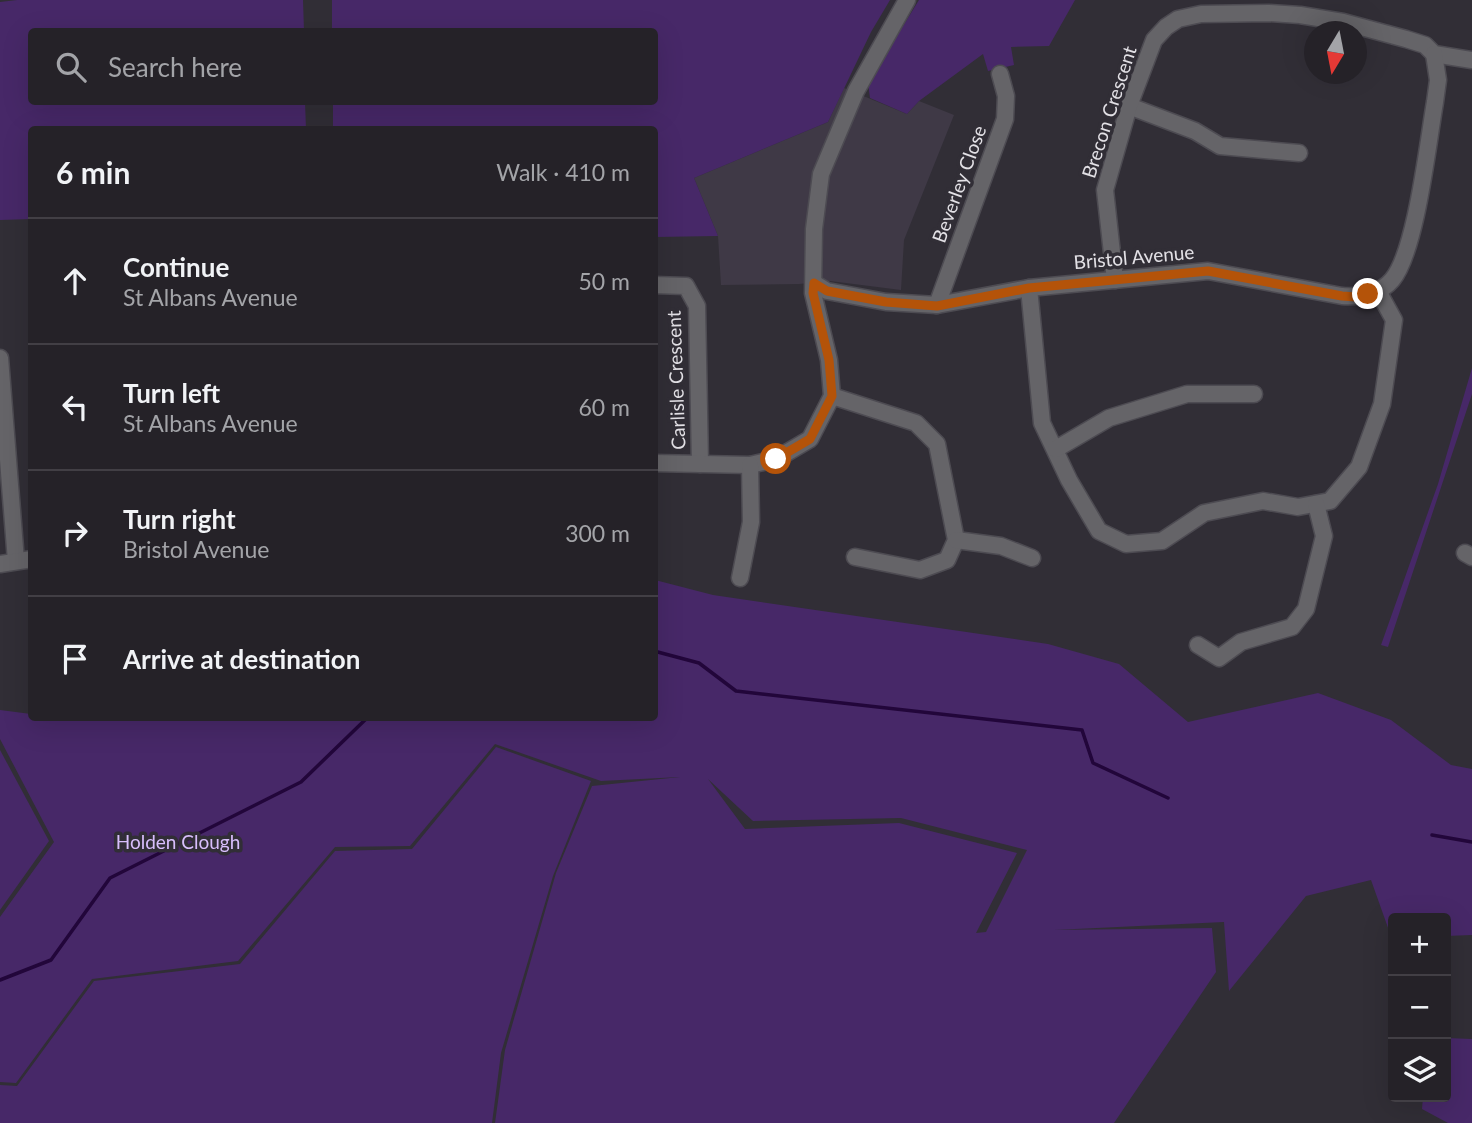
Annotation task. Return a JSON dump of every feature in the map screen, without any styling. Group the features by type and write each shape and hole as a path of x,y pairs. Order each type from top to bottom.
{"street":[{"path":"658,463 750,465 776,459 810,439 832,396 829,360 813,293 814,229 821,174 856,91 907,0"},
{"name":"Brecon Crescent","path":"1115,280 1105,190 1129,106 1154,40 1178,19 1201,14 1301,7 1425,45 1434,54 1472,60"},
{"path":"1029,288 1042,423 1069,480 1099,531 1126,544 1162,541 1204,513 1263,500 1298,507 1330,501 1359,467 1382,404 1394,320 1378,291 1391,281 1403,265 1410,241 1438,80 1434,54"},
{"name":"Beverley Close","path":"937,306 1005,120 1006,96 1000,74"},
{"path":"1129,106 1195,131 1220,146 1299,153"},
{"name":"Bristol Avenue","path":"814,283 827,291 886,302 937,306 1029,288 1208,271 1342,296 1356,297 1378,291"},
{"name":"Carlisle Crescent","path":"658,285 686,286 697,306 700,464"},
{"path":"1,358 16,561"},
{"path":"1056,449 1109,418 1187,394 1254,394"},
{"path":"832,396 916,423 937,444 956,540 947,560 920,570 855,557"},
{"path":"740,578 751,522 750,465"},
{"path":"1198,645 1219,658 1241,642 1292,627 1306,609 1324,536 1316,504"},
{"path":"956,540 1001,546 1032,558"}],"shaded area":[{"path":"844,88 907,114 919,101 954,115 904,240 901,290 830,281 721,285 718,236 694,178 828,122"}],"green space":[{"path":"303,0 304,28 28,28 28,105 305,105 306,126 28,126 28,219 0,220 0,2"},
{"path":"332,0 890,0 871,32 828,122 694,178 718,236 658,237 658,126 333,126 333,105 658,105 658,28 332,28"},
{"path":"919,0 1075,0 1049,46 1011,47 1014,65 988,71 983,54 919,101 907,114 870,98 868,83"},
{"path":"1472,368 1472,394 1388,647 1381,645 1438,484"},
{"name":"Holden Clough","path":"658,581 713,595 1048,644 1119,664 1188,722 1318,693 1391,720 1451,765 1472,769 1472,935 1451,936 1451,913 1388,913 1388,928 1371,880 1306,896 1229,991 1224,922 1054,930 1212,928 1216,972 1114,1123 495,1123 505,1050 556,873 592,786 680,777 601,781 495,744 410,846 335,847 238,961 92,979 16,1083 0,1082 0,917 54,842 0,739 0,710 28,714 28,721 658,721","holes":["708,779 753,821 901,818 1027,850 986,932 976,933 1017,853 899,823 745,829"]},
{"path":"496,747 591,781 553,876 501,1053 492,1123 0,1123 0,1085 17,1086 94,981 240,964 335,851 412,849"},
{"path":"0,750 49,841 0,910"},
{"path":"1451,1038 1472,1039 1472,1123 1448,1123 1422,1109 1423,1102 1451,1102"}],"waterway":[{"path":"658,652 699,663 736,691 1082,730 1093,763 1168,798"},
{"path":"0,980 51,960 110,878 301,782 364,721"},
{"path":"1432,835 1472,842"}],"route":[{"path":"776,459 810,439 832,396 829,360 813,293 814,283 827,291 886,302 937,306 1029,288 1208,271 1342,296 1368,294"}]}
